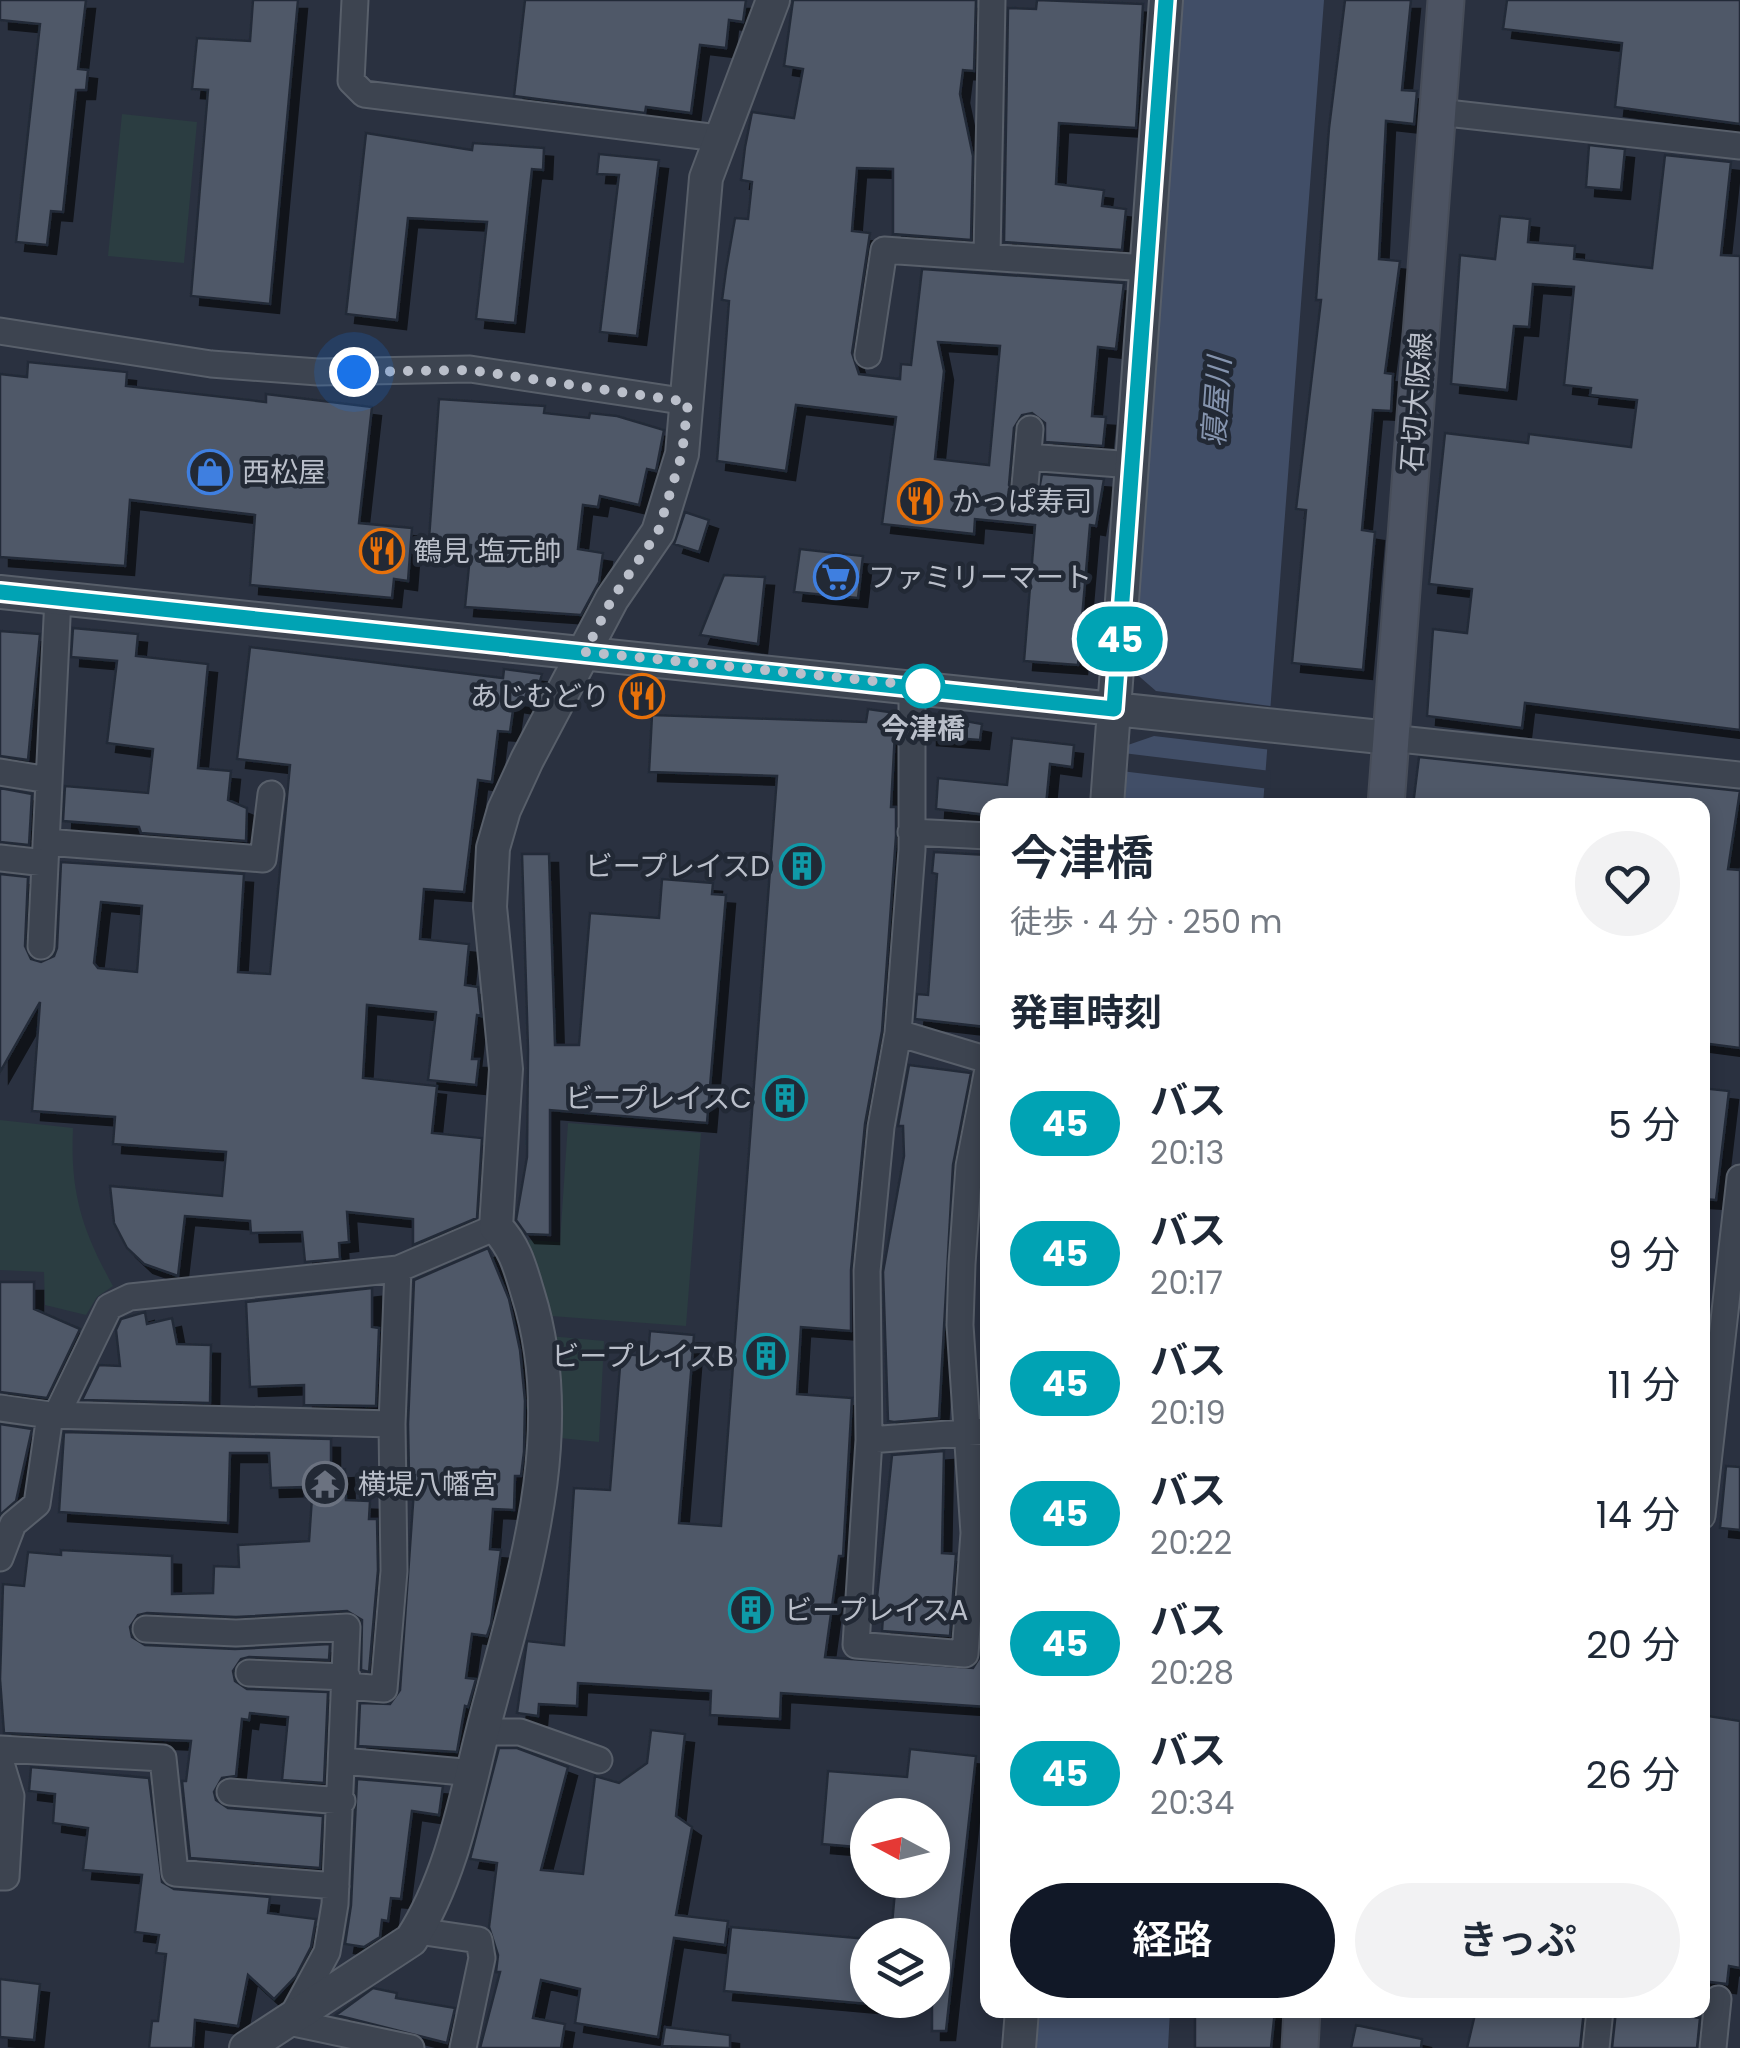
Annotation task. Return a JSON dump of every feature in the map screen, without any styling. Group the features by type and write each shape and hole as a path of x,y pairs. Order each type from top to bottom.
{"main road":[{"name":"石切大阪線","path":"1386,798 1446,0"},
{"path":"1300,2048 1302,2018"}],"street":[{"path":"355,0 350,81 364,94 718,138"},
{"path":"246,2048 411,1940 426,1917 474,1773 541,1488 546,1399 539,1328 514,1246 496,1227 506,1069 490,907 493,848 504,810 527,760 612,599 658,532 682,454 706,178 773,0"},
{"path":"987,255 992,0"},
{"path":"1108,798 1121,710 1133,466 1166,0"},
{"path":"1438,112 1740,146"},
{"path":"868,354 884,250 1147,268"},
{"path":"0,331 211,364 318,372 470,370 688,402"},
{"path":"1025,485 1030,429"},
{"path":"1028,457 1133,466"},
{"path":"0,592 912,684 1279,729 1740,775"},
{"path":"40,946 58,598"},
{"path":"912,684 911,832 898,1033 881,1126 867,1270 869,1440 856,1645 965,1654 974,1533 976,1431 962,1264 970,1166 980,1112"},
{"path":"0,772 49,780"},
{"path":"0,858 46,852 263,859 271,794"},
{"path":"911,832 980,836"},
{"path":"898,1033 980,1058"},
{"path":"1710,1455 1740,1178"},
{"path":"0,1557 13,1524 37,1504 54,1415 109,1307 130,1297 398,1269 496,1227"},
{"path":"249,1673 346,1682 384,1690 394,1571 392,1424 398,1269"},
{"path":"0,1408 54,1415 392,1424"},
{"path":"869,1440 976,1431"},
{"path":"146,1629 236,1633 347,1627 342,1801 327,1952 289,2022"},
{"path":"483,1732 520,1732 599,1760"},
{"path":"0,1749 163,1758 175,1873 336,1886"},
{"path":"0,1760 11,1796 6,1877 0,1877"},
{"path":"344,1761 474,1773"},
{"path":"230,1792 342,1801"},
{"path":"418,1930 480,1940 482,1958 463,2048"},
{"path":"1713,2048 1720,1999"},
{"path":"1019,2048 1021,2018"},
{"path":"1596,2048 1599,2018"},
{"path":"289,2022 411,2048"}],"shaded area":[{"path":"122,114 197,122 184,263 108,256"},
{"path":"0,1120 73,1128 80,1210 113,1286 97,1297 86,1315 45,1305 44,1272 0,1270"},
{"path":"568,1123 701,1133 686,1326 551,1316 528,1240 560,1242"},
{"path":"549,1336 604,1341 599,1442 560,1438"}],"water":[{"name":"寝屋川","path":"1181,0 1324,0 1264,798 1122,798 1136,674 1134,637"},
{"path":"1034,2018 1170,2018 1168,2048 1032,2048"}],"pier":[{"path":"1133,671 1156,691 1277,707 1273,750 1154,736 1125,746"},
{"path":"1123,753 1271,771 1270,789 1121,771"}],"building":[{"path":"0,0 86,0 78,69 88,70 86,90 76,90 63,212 51,211 47,245 16,242 40,24 0,20"},
{"path":"253,0 298,0 270,304 191,296 208,90 192,89 197,38 250,41"},
{"path":"525,0 746,0 743,22 729,20 726,48 700,45 691,113 646,107 645,113 514,96"},
{"path":"793,0 976,0 974,71 963,70 960,94 973,156 971,240 893,234 893,169 857,168 852,231 870,233 852,353 859,374 900,379 901,364 911,365 922,269 1124,283 1116,349 1098,347 1092,416 1106,417 1103,446 1045,442 1045,423 1032,413 1022,415 1014,428 1009,485 1017,499 1025,501 1038,495 1042,474 1104,479 1096,526 1090,525 1078,665 1024,661 1035,525 975,519 974,534 882,524 896,417 796,405 786,471 717,461 729,301 722,300 735,218 748,219 752,182 741,180 745,147 752,112 794,118 803,69 784,66","holes":["938,342 1000,346 989,465 935,459 944,371"]},
{"path":"1037,0 1143,4 1136,128 1059,123 1056,184 1104,190 1102,206 1126,209 1122,250 1004,242 1008,8 1036,9"},
{"path":"1345,0 1411,0 1402,90 1417,91 1414,124 1386,121 1379,259 1400,261 1385,373 1393,374 1391,411 1373,410 1362,530 1375,532 1363,670 1292,663 1306,510 1296,509 1321,300 1316,300 1329,128"},
{"path":"1507,0 1740,0 1740,124 1615,107 1622,43 1503,29"},
{"path":"366,133 472,150 473,143 544,148 543,170 532,169 515,323 476,319 487,222 408,218 397,320 346,314"},
{"path":"1589,145 1625,149 1621,190 1586,187"},
{"path":"599,154 659,160 637,336 600,332 619,175 597,174"},
{"path":"1665,155 1731,162 1721,255 1740,256 1740,730 1525,703 1522,728 1427,716 1433,629 1467,633 1472,589 1429,584 1445,433 1528,443 1529,434 1631,447 1637,400 1590,395 1591,388 1564,385 1574,287 1533,284 1529,327 1514,326 1507,390 1451,384 1460,255 1495,259 1500,216 1530,219 1528,242 1575,246 1574,259 1652,268"},
{"path":"28,362 127,372 126,386 266,402 266,394 372,407 359,523 412,528 408,581 394,579 392,598 250,585 255,515 130,500 125,566 0,557 0,374 27,377"},
{"path":"439,399 545,406 544,413 589,418 590,413 617,416 664,430 656,471 647,469 639,505 600,496 598,507 583,505 578,549 603,553 599,582 581,615 465,607 471,545 429,539"},
{"path":"685,512 709,520 699,552 674,544"},
{"path":"800,549 863,556 858,598 794,592"},
{"path":"724,575 765,577 758,644 700,635"},
{"path":"73,628 138,634 136,656 208,664 198,768 231,771 228,800 247,808 246,841 141,833 139,827 63,821 65,786 148,793 153,749 107,743 117,661 71,657"},
{"path":"0,631 40,634 28,760 0,756"},
{"path":"250,647 503,678 504,669 542,674 533,706 514,703 510,732 498,731 492,782 478,780 464,892 424,889 420,939 469,944 465,985 478,987 481,1016 477,1015 472,1059 479,1059 476,1085 428,1080 436,1012 367,1005 363,1078 437,1086 432,1133 482,1138 477,1218 413,1245 413,1219 347,1212 349,1242 339,1243 340,1259 305,1262 302,1232 251,1233 250,1221 185,1216 178,1276 144,1264 127,1248 114,1223 110,1186 222,1196 226,1152 113,1144 115,1117 32,1111 40,1002 0,1072 0,874 28,877 25,946 31,959 41,962 54,956 57,948 61,862 244,874 238,972 270,974 290,765 237,759","holes":["101,902 142,906 137,972 98,968 94,963"]},
{"path":"868,709 896,713 891,807 896,807 896,836 882,1031 865,1124 851,1270 851,1331 801,1327 797,1394 852,1398 843,1556 839,1556 825,1657 973,1668 980,1657 980,1706 781,1693 780,1719 710,1715 711,1691 578,1683 577,1706 539,1704 538,1716 517,1713 527,1641 564,1645 574,1488 610,1490 621,1354 648,1356 650,1331 694,1335 679,1523 721,1526 777,776 649,772 652,715 866,722"},
{"path":"928,717 982,724 980,740 928,736"},
{"path":"1012,738 1074,745 1072,767 1050,764 1047,798 980,798 980,814 936,809 938,778 1007,785"},
{"path":"1419,757 1740,791 1728,869 1740,870 1740,1048 1710,1044 1710,798 1414,798"},
{"path":"0,788 32,794 29,845 0,842"},
{"path":"934,852 980,855 980,1026 915,1019 917,994 928,995 937,874 932,873"},
{"path":"522,854 549,854 555,1045 579,1045 590,913 659,918 662,879 713,883 712,894 726,895 707,1123 550,1110 550,1235 526,1234 516,1220 527,1157"},
{"path":"909,1065 971,1073 953,1165 939,1418 894,1422 888,1421 883,1272 904,1156 903,1126 898,1126"},
{"path":"1710,1089 1729,1091 1716,1200 1710,1200"},
{"path":"488,1248 509,1299 525,1401 524,1452 521,1476 515,1476 514,1510 493,1509 490,1549 501,1550 491,1624 487,1636 472,1634 466,1678 476,1679 468,1707 465,1706 457,1752 358,1746 360,1703 390,1704 400,1690 415,1475 409,1475 408,1424 414,1280"},
{"path":"0,1282 34,1282 34,1309 80,1329 47,1398 0,1392"},
{"path":"372,1288 372,1327 379,1328 376,1406 304,1405 304,1385 250,1387 246,1302"},
{"path":"145,1312 147,1324 172,1318 177,1344 211,1345 210,1403 82,1400 99,1365 120,1366 116,1330 121,1319"},
{"path":"0,1424 32,1429 16,1501 0,1515"},
{"path":"64,1432 331,1439 331,1470 345,1469 346,1500 370,1501 369,1519 377,1519 378,1570 369,1672 361,1670 362,1620 347,1611 236,1617 147,1613 138,1615 130,1627 132,1637 145,1645 235,1649 330,1644 329,1660 249,1657 241,1659 233,1671 235,1681 247,1689 328,1692 324,1783 282,1780 288,1717 250,1713 249,1720 242,1719 236,1776 222,1778 214,1792 216,1800 228,1808 323,1816 320,1868 190,1858 182,1781 186,1781 191,1741 4,1733 0,1679 3,1584 24,1586 28,1552 172,1556 172,1594 213,1593 214,1566 239,1567 238,1545 309,1541 312,1497 305,1497 305,1487 271,1488 269,1453 230,1453 228,1523 59,1512"},
{"path":"944,1451 942,1553 956,1554 950,1636 882,1631 883,1616 875,1616 892,1455"},
{"path":"1726,1466 1740,1467 1740,1530 1720,1528"},
{"path":"1710,1716 1740,1721 1740,1968 1729,1966 1727,1984 1710,1982"},
{"path":"651,1730 685,1734 676,1816 692,1827 676,1915 728,1921 725,1945 674,1938 658,2037 575,2023 580,1989 541,1980 533,2018 565,2024 561,2048 480,2048 500,1972 496,1972 498,1955 489,1927 497,1863 470,1859 499,1748 517,1748 568,1767 541,1870 583,1874 595,1776 619,1783 647,1763"},
{"path":"910,1749 976,1756 950,1994 950,1918 893,1918 894,1898 950,1898 950,1798 850,1798 850,1846 822,1844 828,1771 907,1777"},
{"path":"31,1767 149,1778 162,1882 174,1889 270,1897 268,1913 316,1919 311,1947 296,1976 274,1999 248,1975 238,2026 195,2020 193,2048 149,2048 152,2021 158,2021 166,1954 156,1953 159,1935 135,1932 142,1875 83,1870 88,1828 53,1823 55,1794 29,1791"},
{"path":"357,1779 443,1786 439,1815 412,1811 401,1899 391,1898 388,1921 382,1920 380,1937 364,1947 345,1944 351,1905"},
{"path":"731,1927 850,1937 850,2002 724,1991"},
{"path":"0,1979 40,1984 34,2040 0,2037"},
{"path":"373,1988 397,1993 396,1998 455,2008 447,2043 336,2015"},
{"path":"932,2018 947,2018 946,2031 932,2031"},
{"path":"1195,2018 1274,2018 1271,2048 1195,2048"},
{"path":"1474,2018 1583,2018 1580,2048 1467,2048"},
{"path":"1615,2018 1700,2018 1697,2048 1612,2048"},
{"path":"1356,2025 1422,2039 1421,2048 1351,2048"},
{"path":"665,2027 730,2035 730,2048 662,2046"}],"bus line":[{"name":"45","path":"0,592 912,684 1114,709 1166,0"}],"place":[{"name":"西松屋","path":"210,472"},
{"name":"かっぱ寿司","path":"920,501"},
{"name":"鶴見 塩元帥","path":"382,551"},
{"name":"ファミリーマート","path":"836,577"},
{"name":"今津橋","path":"923,686"},
{"name":"あじむどり","path":"642,696"},
{"name":"ビープレイスD","path":"802,866"},
{"name":"ビープレイスC","path":"785,1098"},
{"name":"ビープレイスB","path":"766,1356"},
{"name":"横堤八幡宮","path":"325,1484"},
{"name":"ビープレイスA","path":"751,1610"}],"route":[{"path":"354,372 470,370 688,402 682,454 658,532 612,599 585,652 923,686"}]}
